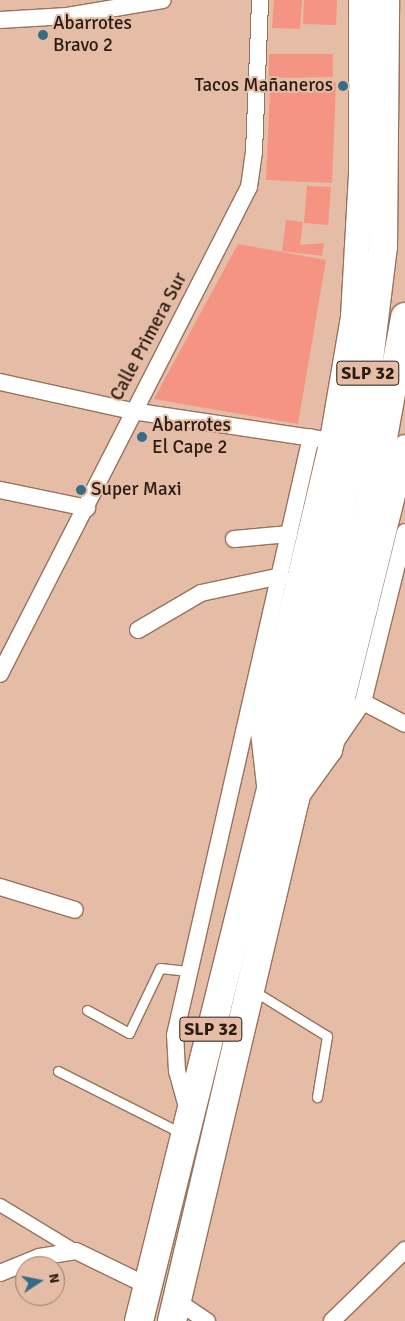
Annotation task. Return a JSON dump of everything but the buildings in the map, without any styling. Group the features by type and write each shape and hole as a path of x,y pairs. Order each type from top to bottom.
{"highway":[{"name":"SLP 32","path":"174,1311 250,988 282,795 284,737 346,487 376,319 385,182 385,0"},
{"name":"SLP 32","path":"139,1321 187,1125 282,795 320,747 373,492 405,317"}],"main road":[{"path":"282,795 263,732 322,439 352,317 359,246 362,0"},
{"path":"320,747 349,680 405,447"}],"street":[{"path":"0,20 67,16 163,0"},
{"name":"Calle Primera Sur","path":"0,674 87,508 132,411 249,187 254,152 260,0"},
{"path":"0,382 132,411 322,439 289,534 188,971 175,1035 177,1071 187,1125"},
{"path":"0,490 87,508"},
{"path":"320,747 363,702 405,532"},
{"path":"234,539 289,534"},
{"path":"138,630 201,593 280,576"},
{"path":"363,702 405,724"},
{"path":"0,887 75,910"},
{"path":"0,1205 76,1251 148,1286"},
{"path":"332,1321 405,1250"},
{"path":"0,1273 39,1257 76,1251"},
{"path":"174,1311 207,1321"}],"lane":[{"path":"87,1010 129,1033 160,968 188,971"},
{"path":"250,988 326,1036 317,1097"},
{"path":"58,1071 187,1125"}],"place":[{"name":"Abarrotes Bravo 2","path":"43,35"},
{"name":"Tacos Mañaneros","path":"343,86"},
{"name":"Abarrotes El Cape 2","path":"142,437"},
{"name":"Super Maxi","path":"81,490"}]}
